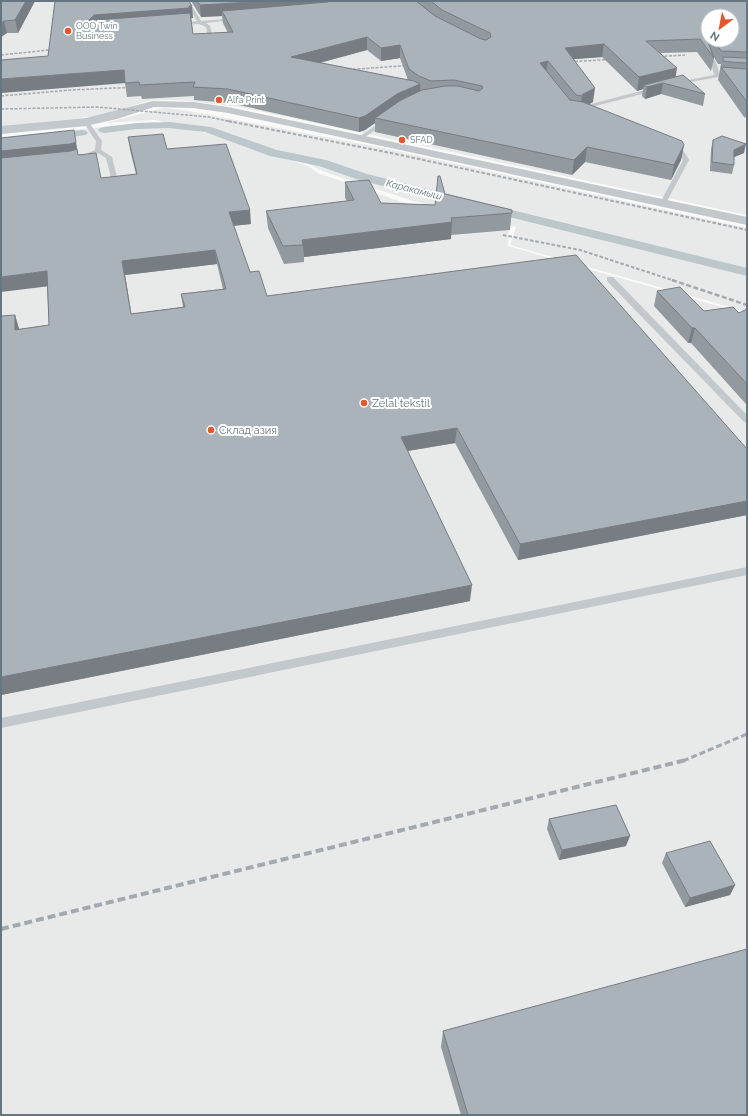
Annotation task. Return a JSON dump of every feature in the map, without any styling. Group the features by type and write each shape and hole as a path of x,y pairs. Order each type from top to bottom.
{"street":[{"path":"1,130 86,122 154,104 193,105 228,110 747,221"}],"lane":[{"path":"188,1 200,22 208,26 212,40"},
{"path":"171,24 248,18"},
{"path":"667,86 705,77 719,77 708,55"},
{"path":"715,67 723,67"},
{"path":"590,116 580,113 593,105 659,88"},
{"path":"360,138 393,116"},
{"path":"86,122 99,141 98,151"},
{"path":"663,203 686,160 683,153 664,144"},
{"path":"66,161 74,160 98,151 109,157 116,185"},
{"path":"610,279 747,420"},
{"path":"1,723 747,571"}],"shaded area":[{"path":"1,1 747,1 747,215 240,107 179,100 152,100 98,116 1,127"},
{"path":"163,108 184,110 388,149 747,228 747,312 510,245 516,227 413,201 325,172 306,163 206,130 154,120 105,123"},
{"path":"153,122 207,133 308,166 318,173 408,204 509,227 508,246 747,314 747,1115 1,1115 1,137"}],"building":[{"path":"1,1 26,1 15,20 4,21 1,23"},
{"path":"55,1 189,1 192,6 189,6 189,8 94,15 88,21 91,23 96,20 190,13 193,34 233,32 222,11 328,1 416,1 435,16 481,39 486,40 491,37 490,33 442,10 431,1 747,1 747,52 721,51 719,48 740,48 740,8 700,8 700,39 646,41 677,68 639,77 604,44 565,48 595,88 582,96 576,95 548,61 540,63 570,100 583,102 682,141 684,145 674,165 587,147 574,160 375,118 401,100 422,90 445,86 458,86 479,91 483,88 482,86 454,80 431,81 419,76 409,69 400,45 381,48 367,37 291,57 414,81 420,84 397,94 365,116 359,118 228,89 193,87 195,82 140,85 139,82 125,83 124,70 1,79 1,60 48,56"},
{"path":"197,1 270,1 200,5"},
{"path":"707,48 710,48 714,58"},
{"path":"723,57 747,58 747,63 723,61"},
{"path":"721,67 747,69 747,102"},
{"path":"683,75 705,94 663,83 647,87 644,85"},
{"path":"74,130 76,142 70,144 1,151 1,138"},
{"path":"163,134 167,149 226,144 250,210 229,212 250,272 259,271 267,296 576,255 747,449 747,501 520,544 457,428 401,437 472,585 1,677 1,316 15,315 15,330 49,325 47,271 1,277 1,158 71,151 77,149 78,155 96,153 101,178 137,174 128,137","holes":["215,250 226,289 181,294 185,307 131,314 122,261"]},
{"path":"722,136 746,144 734,150 734,165 712,162 713,140"},
{"path":"438,176 440,176 445,194 512,210 512,213 451,218 452,222 302,240 303,245 283,246 266,211 354,200 345,182 369,180 381,203 435,205"},
{"path":"680,287 704,311 733,307 739,313 747,309 747,384 695,328 692,328 657,291"},
{"path":"616,805 630,836 562,850 549,819"},
{"path":"710,841 735,885 690,898 666,853"},
{"path":"747,949 747,1115 468,1115 443,1031"}],"waterway":[{"name":"Каракамыш","path":"104,130 137,126 169,125 207,129 274,153 322,163 363,177 747,272"},
{"name":"Каракамыш","path":"1,143 82,133"}],"railway":[{"path":"1,55 59,49"},
{"path":"651,57 685,55"},
{"path":"566,62 616,59"},
{"path":"344,70 414,65"},
{"path":"1,96 71,90 137,87"},
{"path":"1,109 97,107 209,117 232,122"},
{"path":"228,121 391,153 747,230"},
{"path":"503,235 580,250 675,281"},
{"path":"675,281 747,305"},
{"path":"684,760 747,734"},
{"path":"1,929 684,760"}],"place":[{"name":"ООО Twin Business","path":"68,31"},
{"name":"Alfa Print","path":"219,100"},
{"name":"SFAD","path":"402,140"},
{"name":"Zelal tekstil","path":"364,403"},
{"name":"Склад азия","path":"211,430"}]}
